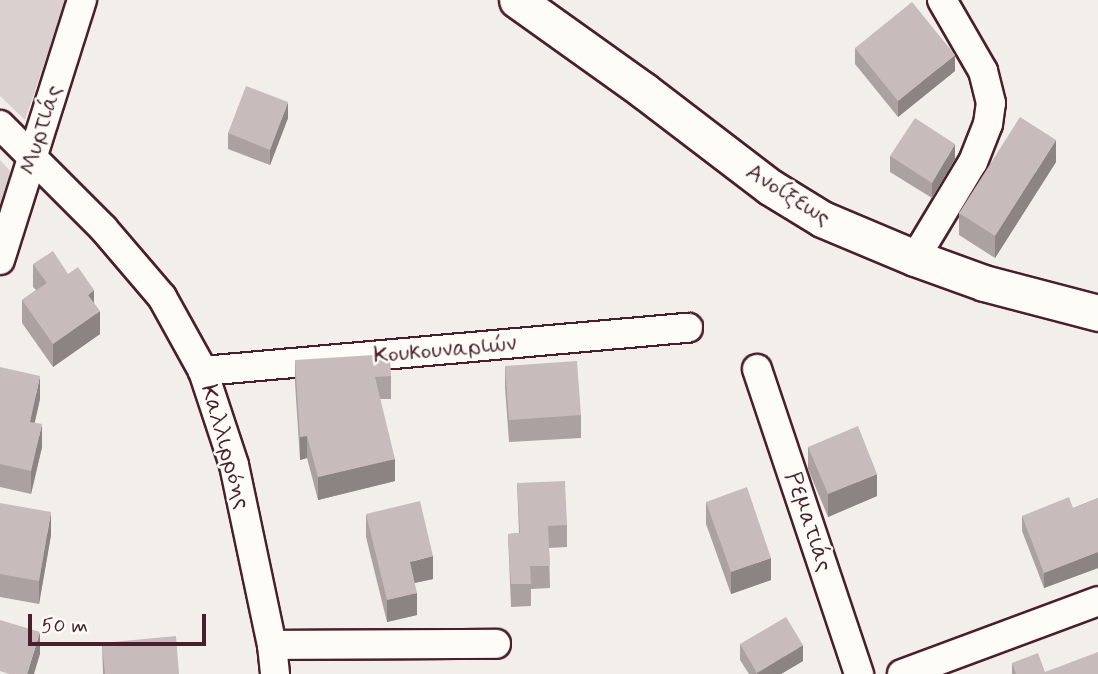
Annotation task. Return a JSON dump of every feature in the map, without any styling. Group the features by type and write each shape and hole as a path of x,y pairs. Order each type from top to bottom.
{"street":[{"name":"Μυρτιάς","path":"0,260 82,0"},
{"name":"Ανοίξεως","path":"517,0 643,90 770,187 822,219 915,258 1038,299 1098,313"},
{"path":"915,258 973,162 984,136 991,103 983,71 942,0"},
{"name":"Καλλιρρόης","path":"0,125 103,228 162,297 203,372 234,465 272,645 275,674"},
{"name":"Κουκουναριών","path":"203,372 688,328"},
{"name":"Ρεματιάς","path":"757,369 859,674"},
{"path":"902,674 1098,601"},
{"path":"272,645 496,644"}],"shaded area":[{"path":"0,0 66,0 25,120 0,96"},
{"path":"0,160 13,174 0,214"}],"building":[{"path":"912,2 955,55 898,101 855,48"},
{"path":"246,86 288,102 270,150 228,133"},
{"path":"1020,117 1056,140 995,236 959,213"},
{"path":"915,118 955,144 932,183 890,156"},
{"path":"53,251 68,274 78,267 94,290 88,295 100,311 53,344 22,300 47,283 33,264"},
{"path":"390,354 391,376 375,377 395,459 318,477 307,436 300,437 295,360"},
{"path":"577,361 581,415 509,420 505,366"},
{"path":"0,367 40,376 30,422 42,424 31,471 0,464"},
{"path":"858,426 877,474 828,494 808,447"},
{"path":"565,481 567,525 548,526 550,566 530,566 531,584 511,584 508,534 520,533 517,483"},
{"path":"747,487 771,558 731,572 706,502"},
{"path":"1069,497 1073,508 1098,498 1098,552 1044,573 1022,516"},
{"path":"420,501 433,556 410,562 417,593 387,600 366,514"},
{"path":"0,503 51,512 39,581 0,574"},
{"path":"786,617 803,645 757,673 740,644"},
{"path":"0,620 40,632 27,674 0,671"},
{"path":"176,636 179,674 105,674 102,643"},
{"path":"1098,652 1098,674 1016,674 1012,663 1038,653 1045,672"}]}
